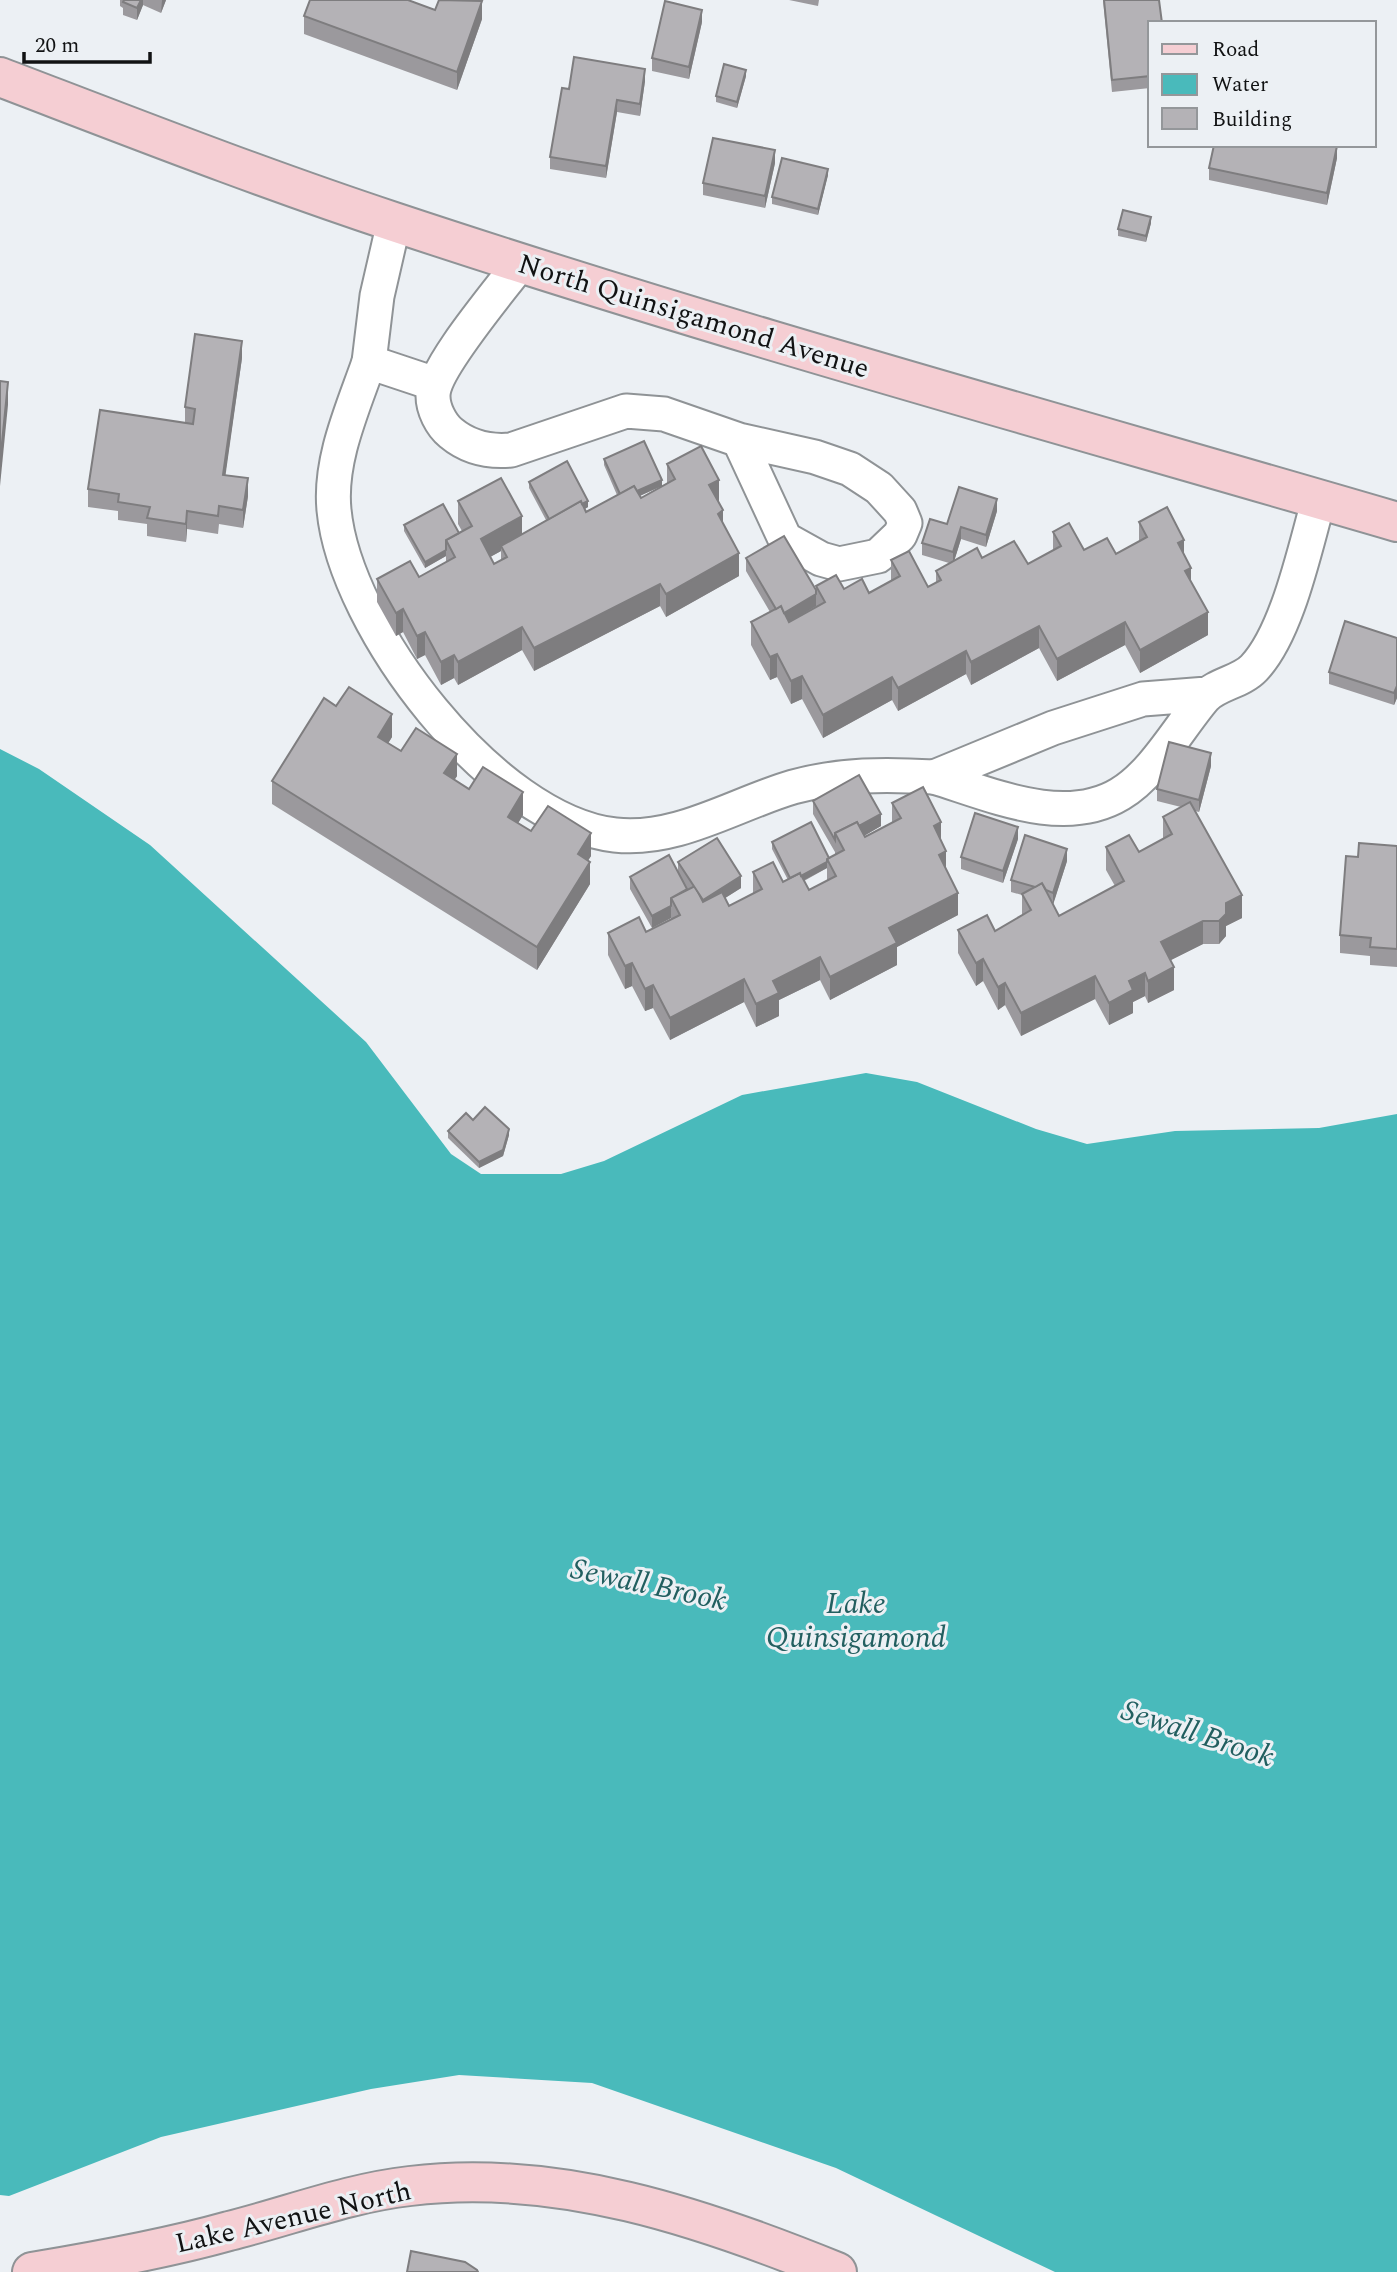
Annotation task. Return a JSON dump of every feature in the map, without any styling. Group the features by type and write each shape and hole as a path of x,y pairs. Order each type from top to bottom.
{"main road":[{"name":"North Quinsigamond Avenue","path":"0,77 222,162 394,222 877,371 1397,522"},
{"name":"Lake Avenue North","path":"32,2272 227,2232 347,2198 409,2186 463,2182 570,2189 627,2201 739,2236 837,2272"}],"street":[{"path":"394,222 377,296 369,362 337,461 333,509 343,554 379,635 420,698 475,755 523,796 552,813 613,835 656,835 792,787 835,778 883,773 934,777 1014,802 1054,807 1099,803 1130,787 1207,694"},
{"path":"521,262 447,362 435,384 435,408 449,431 461,441 493,452 512,450 626,411 664,414 739,440 792,451 850,468 879,488 900,511 905,523 900,535 878,556 839,564 821,559 785,539 739,440"},
{"path":"369,362 435,384"},
{"path":"934,777 1053,728 1143,699 1207,694 1233,684 1253,669 1267,650 1299,572 1319,499"}],"water":[{"name":"Lake Quinsigamond","path":"0,749 39,769 150,845 366,1042 451,1154 481,1174 561,1174 604,1161 742,1095 866,1073 917,1082 1036,1129 1087,1144 1175,1131 1319,1128 1397,1114 1397,2272 1055,2272 836,2168 592,2083 459,2075 371,2089 161,2137 9,2196 0,2195"}],"building":[{"path":"141,0 137,8 123,2"},
{"path":"310,0 408,0 435,10 439,0 482,1 457,72 304,16"},
{"path":"1104,0 1159,0 1162,21 1148,21 1148,76 1112,80"},
{"path":"665,1 702,10 689,67 652,58"},
{"path":"574,57 645,69 640,104 617,100 606,166 550,157 562,88 569,89"},
{"path":"724,64 746,70 737,102 716,96"},
{"path":"713,138 775,150 765,196 703,183"},
{"path":"1214,147 1337,147 1327,193 1209,168"},
{"path":"782,158 828,169 818,209 772,197"},
{"path":"1123,210 1151,217 1146,236 1118,229"},
{"path":"195,334 242,341 223,475 248,478 243,510 219,506 218,516 187,511 186,524 147,518 150,507 118,502 119,494 88,489 100,410 193,424 195,409 185,407"},
{"path":"0,381 8,382 0,463"},
{"path":"644,441 662,480 637,491 634,486 620,494 604,459"},
{"path":"701,446 719,480 709,485 723,510 718,514 739,553 666,594 660,584 534,648 522,627 458,662 454,655 441,662 425,632 417,636 403,609 396,613 377,579 410,561 419,577 455,557 446,540 472,526 458,501 501,478 522,516 481,539 494,564 507,557 501,546 581,501 586,512 634,486 641,498 675,479 667,464"},
{"path":"567,461 588,501 582,504 581,501 549,519 529,482"},
{"path":"959,487 997,499 986,535 961,527 953,552 922,543 930,519 947,524"},
{"path":"443,504 459,533 446,540 446,550 425,562 404,525"},
{"path":"1167,507 1184,540 1178,543 1191,568 1185,571 1208,612 1140,650 1125,622 1057,659 1039,626 971,662 966,651 898,688 892,677 823,715 802,676 791,681 777,654 770,657 751,622 781,606 789,622 825,602 816,586 836,575 844,589 862,579 869,593 900,576 891,560 909,551 928,587 941,580 936,571 977,548 982,558 1014,541 1028,564 1061,546 1053,532 1069,523 1084,550 1107,538 1116,554 1147,537 1139,522"},
{"path":"784,536 816,594 784,613 781,606 776,609 746,558"},
{"path":"1345,621 1397,638 1397,686 1394,693 1329,672"},
{"path":"349,687 392,714 378,737 401,751 416,728 457,754 444,773 469,789 483,767 523,792 508,817 531,831 548,806 591,833 578,854 590,862 537,947 272,781 324,698 336,706"},
{"path":"1169,742 1211,753 1199,800 1157,789"},
{"path":"859,775 881,814 859,826 857,822 835,833 835,840 813,801"},
{"path":"923,787 941,822 934,826 946,851 939,855 958,893 889,928 897,943 830,977 820,957 773,981 779,993 756,1004 744,979 670,1018 653,985 645,989 632,963 625,966 608,933 639,917 646,932 680,915 671,898 695,886 703,902 722,892 729,906 762,889 753,872 773,862 783,882 800,873 809,890 836,876 827,859 844,850 835,833 857,822 865,837 901,818 892,803"},
{"path":"1190,802 1242,895 1226,903 1226,914 1219,921 1203,921 1161,942 1174,967 1148,981 1145,973 1129,981 1133,990 1109,1003 1095,976 1021,1013 1005,983 998,987 983,959 976,963 958,930 987,915 995,931 1031,910 1022,894 1042,883 1059,916 1124,881 1106,847 1129,835 1139,852 1172,834 1163,817"},
{"path":"975,813 1018,827 1003,871 961,857"},
{"path":"811,822 829,858 827,862 801,876 800,873 790,878 772,842"},
{"path":"1025,835 1067,849 1053,893 1046,890 1042,883 1035,887 1011,880"},
{"path":"717,838 741,876 703,900 678,862"},
{"path":"1359,843 1397,846 1397,949 1370,947 1371,938 1340,935 1346,856 1358,857"},
{"path":"669,855 687,889 671,898 671,906 652,916 630,877"},
{"path":"485,1107 509,1129 503,1150 479,1162 448,1131 466,1113 473,1120"},
{"path":"411,2251 465,2262 478,2272 407,2272"}],"water label":[{"name":"Sewall Brook","path":"649,1584"},
{"name":"Sewall Brook","path":"1198,1733"}]}
